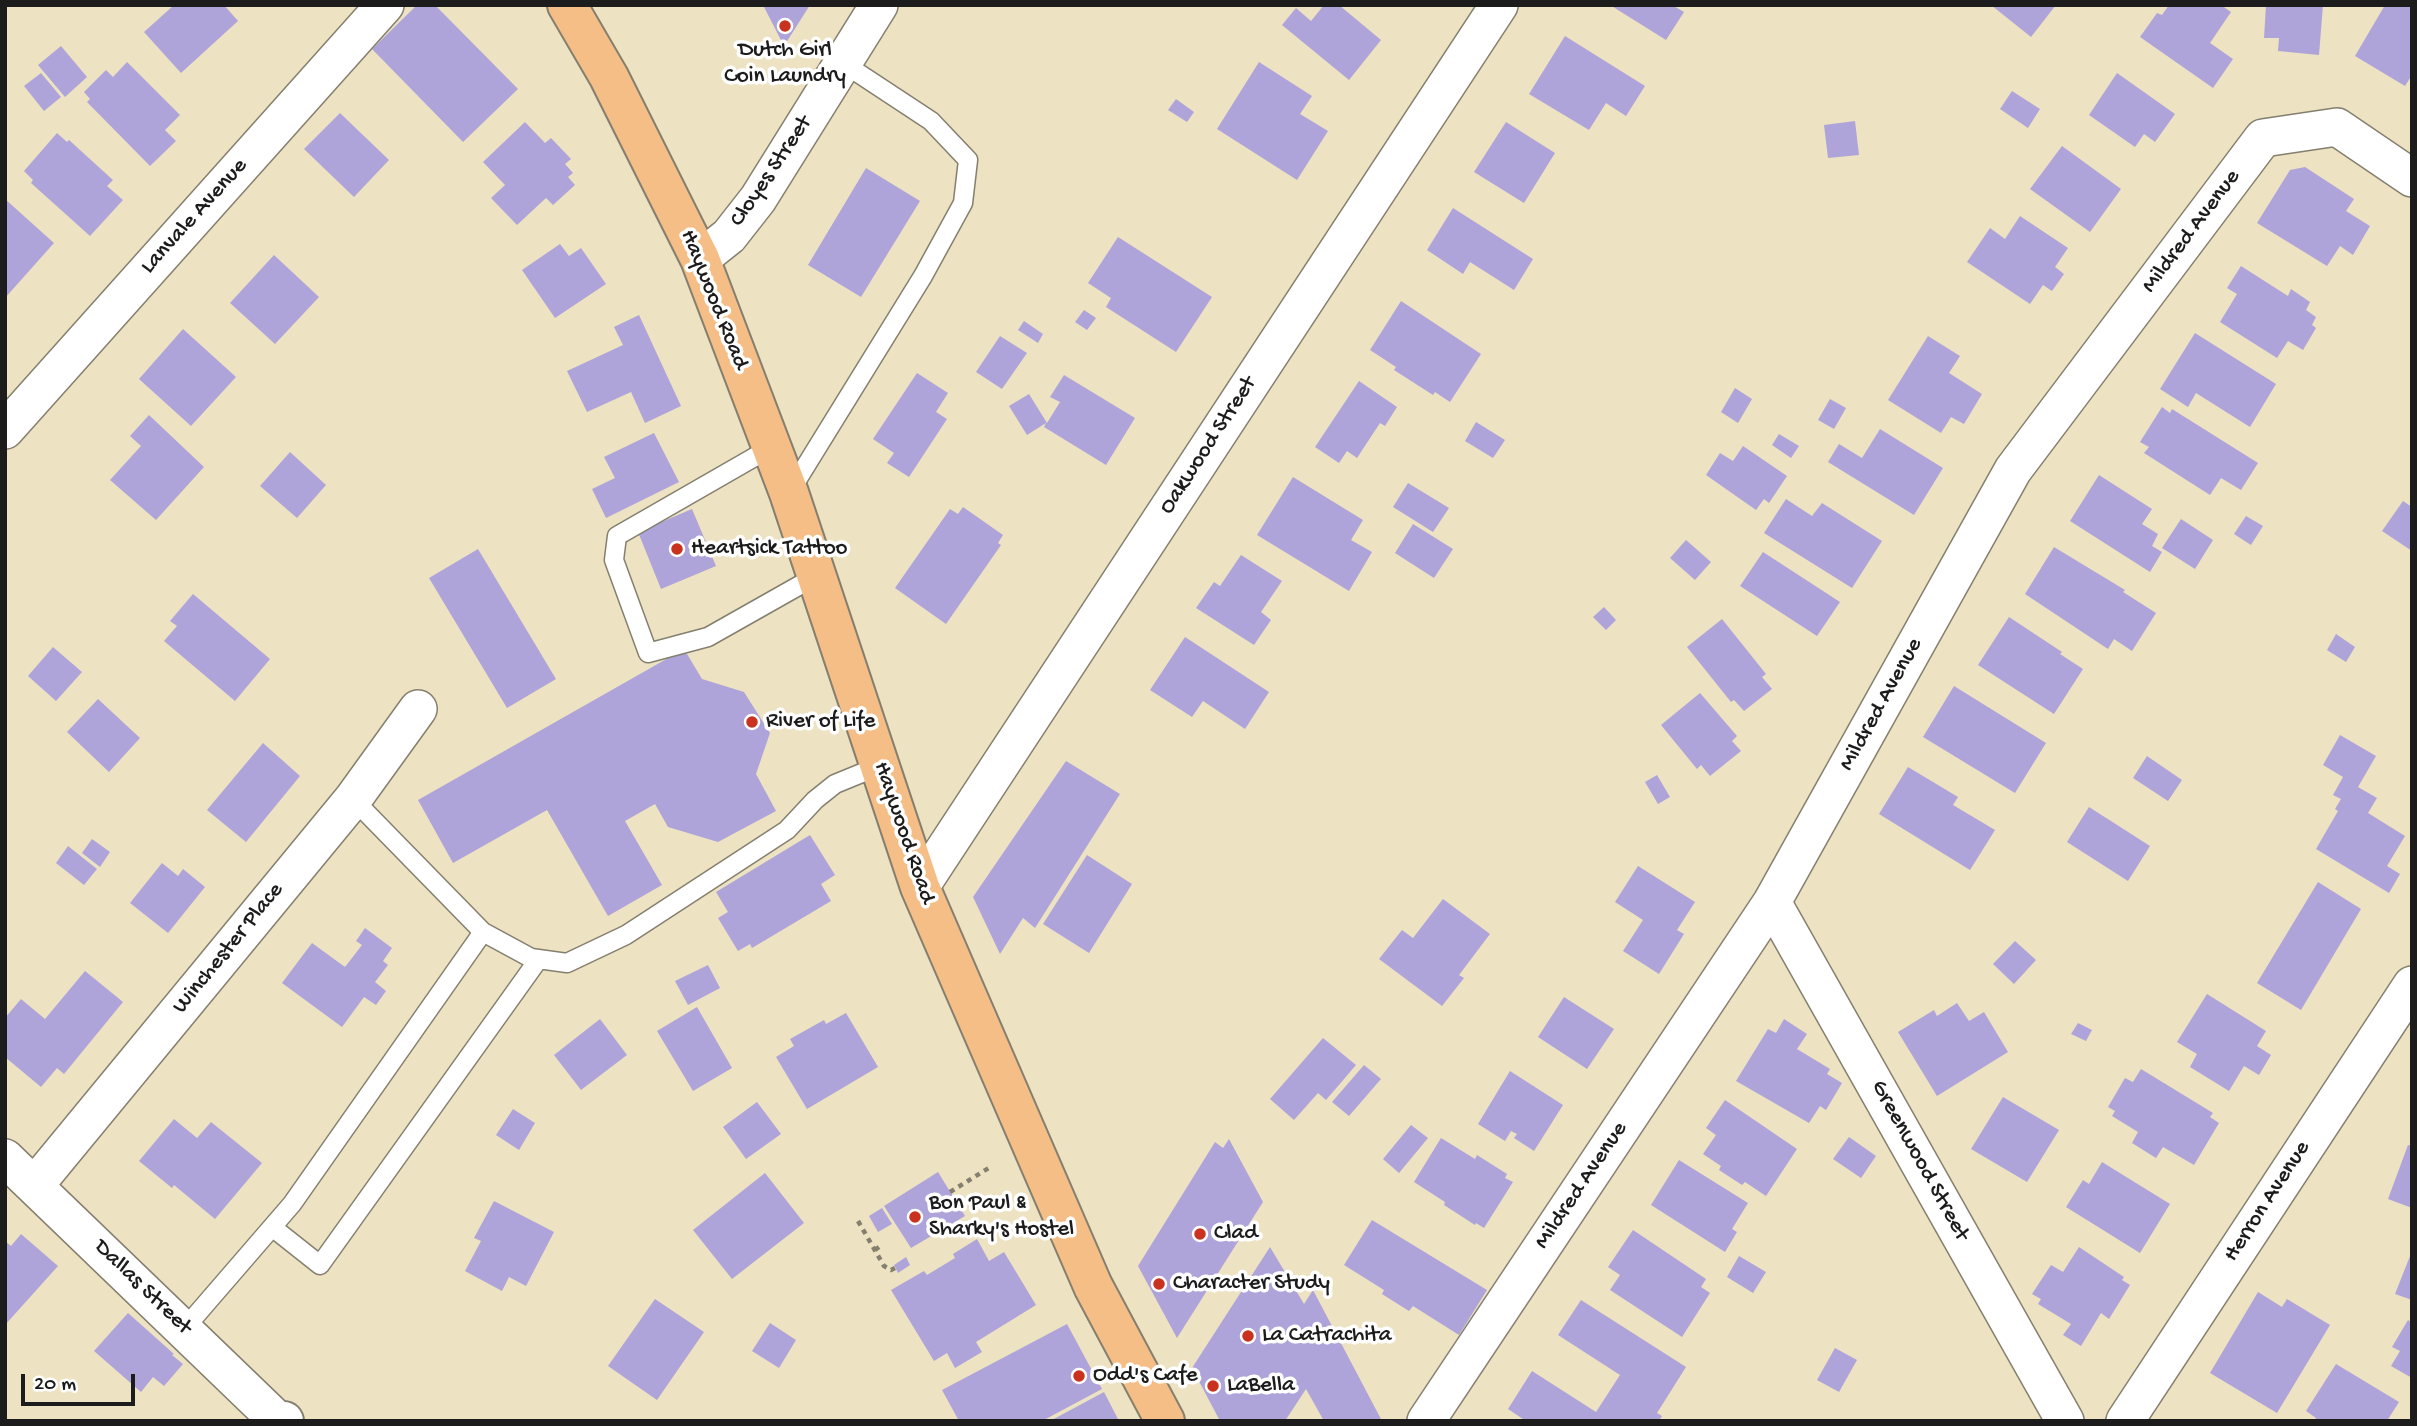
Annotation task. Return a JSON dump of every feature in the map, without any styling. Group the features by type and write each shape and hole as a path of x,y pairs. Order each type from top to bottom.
{"main road":[{"name":"Haywood Road","path":"568,5 610,77 700,259 789,492 920,887 1093,1286 1165,1421"}],"street":[{"name":"Lanvale Avenue","path":"5,430 385,5"},
{"name":"Cloyes Street","path":"700,259 729,236 758,199 879,5"},
{"name":"Oakwood Street","path":"920,887 1499,5"},
{"name":"Mildred Avenue","path":"1426,1421 1772,902 2013,470 2263,138 2337,127 2412,178"},
{"name":"Winchester Place","path":"35,1185 353,799 418,709"},
{"name":"Greenwood Street","path":"1772,902 2065,1421"},
{"name":"Herron Avenue","path":"2135,1417 2412,985"},
{"name":"Dallas Street","path":"5,1158 276,1420"},
{"path":"270,1421 284,1421"}],"lane":[{"path":"789,492 923,276 963,203 968,160 931,121 843,63"},
{"path":"772,447 617,536 614,560 648,653 708,637 816,576"},
{"path":"353,799 483,932 531,958 567,962 626,935 788,830 815,800 835,784 879,766"},
{"path":"184,1329 292,1204 483,932"},
{"path":"272,1227 320,1265 538,960"}],"path":[{"path":"950,1192 992,1166"},
{"path":"858,1221 884,1266 891,1270 895,1268"},
{"path":"875,1250 883,1244"}],"building":[{"path":"174,5 224,5 238,21 181,73 144,32"},
{"path":"417,5 435,5 518,89 463,142 372,49"},
{"name":"Dutch Girl Coin Laundry","path":"763,5 810,5 784,46"},
{"path":"1324,5 1339,5 1381,40 1349,80 1282,25 1296,8 1311,21"},
{"path":"1610,5 1672,5 1684,12 1666,40"},
{"path":"1991,5 2056,5 2031,37"},
{"path":"2169,5 2221,5 2231,12 2210,43 2233,59 2213,88 2140,37 2157,13 2162,15"},
{"path":"2266,5 2323,5 2319,55 2278,51 2279,38 2264,38"},
{"path":"2385,5 2412,5 2412,75 2405,86 2355,56"},
{"path":"1565,36 1645,86 1626,116 1606,103 1589,130 1529,94"},
{"path":"61,46 87,77 65,97 38,65"},
{"path":"127,62 180,115 165,130 176,141 150,166 87,102 90,99 84,92 106,70 113,77"},
{"path":"1259,62 1312,96 1300,114 1328,131 1297,180 1217,129"},
{"path":"41,73 61,97 44,111 24,86"},
{"path":"2117,73 2175,114 2155,142 2144,134 2135,147 2089,115"},
{"path":"2012,91 2040,109 2028,128 2000,109"},
{"path":"1176,99 1194,112 1187,122 1168,110"},
{"path":"340,113 389,160 354,197 304,149"},
{"path":"1855,121 1859,155 1828,158 1824,125"},
{"path":"525,122 545,143 551,138 571,159 565,164 573,173 568,177 575,185 553,205 546,198 517,225 491,198 505,185 483,162"},
{"path":"1506,122 1555,153 1524,203 1474,172"},
{"path":"57,133 67,142 69,140 113,180 107,186 123,200 90,236 31,183 33,180 24,171"},
{"path":"2062,146 2121,189 2090,232 2030,189"},
{"path":"2305,167 2354,199 2346,211 2370,226 2353,255 2340,246 2327,266 2257,223 2290,170"},
{"path":"866,168 920,201 861,297 808,265"},
{"path":"5,199 54,243 5,298"},
{"path":"1453,208 1533,259 1514,290 1470,262 1463,274 1427,250"},
{"path":"2020,216 2068,248 2055,267 2064,274 2052,291 2043,285 2030,304 1967,262 1990,228 2005,239"},
{"path":"1118,237 1212,297 1176,352 1106,307 1111,298 1088,283"},
{"path":"560,244 569,256 581,248 606,284 555,318 522,270"},
{"path":"274,255 319,297 275,344 230,303"},
{"path":"2241,266 2288,296 2291,289 2310,302 2306,310 2316,317 2312,325 2316,328 2303,350 2288,341 2277,358 2220,322 2237,294 2227,288"},
{"path":"1401,301 1481,354 1450,402 1435,392 1433,395 1394,370 1396,367 1370,350"},
{"path":"1084,310 1096,318 1087,330 1075,322"},
{"path":"639,315 681,406 645,423 631,392 587,412 567,371 623,345 614,327"},
{"path":"1024,321 1043,334 1038,343 1018,330"},
{"path":"183,329 236,377 191,426 139,379"},
{"path":"2195,333 2276,384 2250,427 2196,393 2188,407 2160,389"},
{"path":"1000,336 1027,353 1002,389 976,372"},
{"path":"1928,336 1960,356 1949,373 1982,394 1964,424 1951,417 1941,433 1888,400"},
{"path":"917,373 948,393 936,412 947,419 909,477 887,463 894,453 873,439"},
{"path":"1064,375 1135,418 1106,465 1044,427 1046,423 1027,435 1009,406 1029,394 1047,423 1060,402 1050,397"},
{"path":"1359,381 1397,407 1385,426 1380,423 1357,458 1347,451 1339,463 1315,447"},
{"path":"1735,388 1752,399 1738,423 1721,412"},
{"path":"1830,399 1846,408 1834,429 1818,420"},
{"path":"2162,407 2170,413 2172,409 2258,463 2241,490 2221,478 2210,495 2144,453 2149,447 2140,442"},
{"path":"149,415 204,467 156,520 110,480 141,446 130,436"},
{"path":"1476,422 1505,440 1493,458 1465,441"},
{"path":"1880,429 1943,468 1914,515 1828,462 1839,444 1862,458"},
{"path":"654,433 679,482 606,518 592,489 615,478 604,457"},
{"path":"1779,434 1799,446 1791,458 1772,445"},
{"path":"1743,446 1787,476 1769,503 1764,499 1756,510 1706,475 1720,453 1733,461"},
{"path":"290,452 326,485 297,518 260,486"},
{"path":"2099,475 2152,509 2142,524 2158,534 2152,546 2162,552 2150,572 2070,521"},
{"path":"1293,477 1363,520 1351,540 1372,552 1349,591 1257,535"},
{"path":"1408,483 1449,508 1433,532 1393,507"},
{"path":"1786,499 1812,516 1822,503 1882,541 1852,588 1764,533"},
{"path":"2403,501 2412,507 2412,551 2382,531"},
{"path":"963,507 1003,535 998,543 1001,545 946,624 895,588 950,509 958,514"},
{"name":"Heartsick Tattoo","path":"692,509 716,566 661,589 638,532"},
{"path":"2246,516 2263,526 2251,545 2234,534"},
{"path":"2181,519 2213,540 2195,569 2162,548"},
{"path":"1413,524 1453,549 1434,578 1395,553"},
{"path":"1686,540 1711,562 1695,580 1670,558"},
{"path":"2054,547 2125,590 2123,592 2156,613 2132,651 2114,639 2108,649 2025,594"},
{"path":"478,549 556,679 507,708 429,578"},
{"path":"1763,552 1840,602 1817,636 1740,586"},
{"path":"1241,555 1282,581 1261,612 1271,620 1254,645 1196,608 1214,582 1220,586"},
{"path":"193,594 270,659 235,701 164,641 177,626 170,621"},
{"path":"1604,607 1616,620 1606,630 1593,617"},
{"path":"2009,617 2083,669 2054,714 1978,665"},
{"path":"1722,619 1766,674 1762,677 1772,689 1744,711 1734,700 1731,702 1687,647"},
{"path":"2336,634 2355,647 2346,662 2327,650"},
{"path":"1185,637 1269,692 1245,729 1203,701 1192,717 1150,690"},
{"path":"53,647 82,672 56,701 28,676"},
{"path":"684,649 702,679 744,692 770,733 756,774 776,811 718,842 668,827 655,804 625,821 662,885 608,916 547,810 453,863 418,800"},
{"path":"1954,686 2046,743 2015,793 1923,737"},
{"path":"1700,693 1737,736 1732,741 1741,751 1710,776 1701,765 1697,769 1661,725"},
{"path":"98,699 140,738 109,772 67,732"},
{"path":"2340,735 2376,756 2358,787 2377,798 2368,813 2405,836 2387,866 2400,874 2389,893 2316,849 2338,811 2335,809 2341,799 2333,795 2343,777 2323,765"},
{"path":"263,743 300,776 246,842 207,810"},
{"path":"2147,756 2182,780 2168,801 2133,778"},
{"path":"1066,761 1120,794 1035,928 1023,918 1000,954 973,897"},
{"path":"1908,767 1958,797 1953,805 1995,830 1970,870 1879,814"},
{"path":"1657,775 1670,797 1658,804 1645,782"},
{"path":"2089,807 2150,846 2128,881 2067,842"},
{"path":"810,835 835,875 821,884 831,901 752,948 750,944 738,951 718,918 728,912 716,892"},
{"path":"92,839 110,852 100,867 82,853"},
{"path":"68,846 97,869 84,885 56,863"},
{"path":"1087,855 1132,884 1089,953 1043,924"},
{"path":"162,863 178,876 183,869 205,887 168,933 130,903"},
{"path":"1638,866 1695,902 1677,930 1684,934 1659,974 1623,951 1643,920 1615,902"},
{"path":"2318,882 2361,909 2301,1010 2257,983"},
{"path":"1443,899 1490,934 1459,975 1464,978 1442,1006 1379,959 1402,930 1413,938"},
{"path":"365,928 392,948 383,961 388,965 375,982 386,991 376,1005 364,997 342,1027 282,983 312,943 345,967 362,945 356,941"},
{"path":"2015,941 2036,960 2014,984 1993,964"},
{"path":"708,965 720,988 688,1005 675,981"},
{"path":"85,971 123,1002 64,1074 57,1068 41,1087 5,1057 5,1018 21,999 45,1019"},
{"path":"2207,994 2266,1031 2257,1046 2271,1055 2259,1075 2244,1066 2229,1091 2190,1067 2197,1054 2177,1042"},
{"path":"1564,997 1614,1029 1587,1069 1538,1037"},
{"path":"1957,1003 1969,1021 1984,1012 2008,1052 1937,1096 1898,1032 1934,1010 1937,1016"},
{"path":"697,1007 732,1068 693,1091 657,1031"},
{"path":"846,1013 878,1067 807,1109 776,1057 794,1046 790,1039 824,1020 826,1024"},
{"path":"600,1019 627,1055 581,1090 554,1055"},
{"path":"1784,1019 1807,1034 1797,1049 1830,1069 1827,1074 1842,1083 1826,1110 1820,1106 1809,1123 1736,1081 1768,1029 1776,1033"},
{"path":"2078,1023 2092,1030 2086,1041 2071,1034"},
{"path":"1323,1038 1356,1065 1326,1100 1318,1093 1294,1120 1270,1099"},
{"path":"1364,1065 1381,1079 1349,1116 1332,1102"},
{"path":"2141,1069 2213,1113 2210,1117 2219,1123 2194,1165 2163,1147 2156,1158 2132,1143 2138,1132 2112,1116 2115,1111 2108,1107 2125,1078 2133,1082"},
{"path":"1510,1071 1563,1105 1534,1151 1514,1138 1517,1134 1511,1131 1505,1141 1478,1124"},
{"path":"2003,1097 2059,1130 2027,1182 1971,1149"},
{"path":"1725,1100 1797,1149 1766,1196 1719,1170 1721,1166 1703,1154 1716,1135 1706,1128"},
{"path":"757,1102 781,1134 746,1159 723,1127"},
{"path":"513,1109 535,1123 519,1150 496,1135"},
{"path":"174,1119 197,1138 211,1122 262,1163 215,1219 174,1185 172,1188 139,1161"},
{"path":"1411,1125 1428,1138 1399,1173 1383,1159"},
{"path":"1849,1137 1876,1156 1861,1178 1833,1159"},
{"path":"1441,1138 1475,1159 1477,1155 1507,1174 1505,1178 1513,1182 1484,1228 1444,1205 1445,1202 1414,1182"},
{"name":"Clad","path":"1229,1139 1263,1202 1177,1338 1138,1266 1215,1142 1223,1148"},
{"path":"2408,1145 2412,1146 2412,1208 2388,1199"},
{"path":"1679,1160 1748,1203 1732,1229 1737,1232 1725,1252 1651,1205"},
{"path":"2102,1162 2170,1204 2140,1253 2066,1207 2083,1180 2089,1184"},
{"path":"938,1172 965,1216 911,1248 884,1206"},
{"path":"765,1173 804,1223 732,1279 693,1230"},
{"path":"494,1201 554,1232 526,1286 509,1277 502,1291 465,1271 481,1241 474,1238"},
{"path":"882,1208 892,1224 878,1232 869,1216"},
{"path":"1372,1220 1487,1290 1459,1335 1413,1306 1409,1311 1382,1294 1384,1290 1344,1265"},
{"path":"1633,1230 1706,1279 1701,1287 1710,1293 1682,1337 1610,1290 1620,1275 1608,1267"},
{"path":"21,1234 58,1266 5,1325 5,1241 11,1246"},
{"path":"977,1239 989,1261 1004,1252 1036,1305 976,1342 982,1352 955,1368 947,1353 934,1361 891,1290 924,1271 927,1275 955,1258 953,1254"},
{"path":"1270,1247 1304,1304 1313,1290 1382,1421 1324,1421 1306,1389 1285,1421 1220,1421 1192,1368"},
{"path":"2079,1247 2124,1277 2122,1280 2130,1285 2109,1319 2101,1313 2081,1346 2063,1335 2071,1324 2038,1304 2041,1299 2032,1294 2051,1265 2063,1272"},
{"path":"2412,1251 2412,1300 2395,1294"},
{"path":"1739,1256 1766,1272 1753,1293 1727,1277"},
{"path":"906,1257 910,1265 898,1273 894,1265"},
{"path":"2258,1292 2282,1307 2287,1299 2330,1325 2277,1413 2210,1373"},
{"path":"655,1299 704,1332 657,1400 608,1366"},
{"path":"1581,1300 1686,1367 1657,1413 1662,1416 1659,1421 1526,1421 1508,1409 1532,1371 1596,1412 1620,1375 1558,1335"},
{"path":"128,1313 183,1364 164,1386 153,1377 141,1392 94,1351"},
{"path":"2408,1320 2412,1323 2412,1378 2391,1366 2400,1351 2392,1347"},
{"path":"770,1323 796,1340 779,1368 752,1351"},
{"path":"1067,1324 1102,1389 1042,1421 959,1421 942,1390"},
{"path":"1835,1348 1857,1360 1839,1392 1817,1380"},
{"path":"2336,1364 2399,1402 2387,1421 2315,1421 2316,1418 2306,1411"},
{"path":"1104,1392 1119,1421 1050,1421"}],"place":[{"name":"Dutch Girl Coin Laundry","path":"785,26"},
{"name":"Heartsick Tattoo","path":"677,549"},
{"name":"River of Life","path":"752,722"},
{"name":"Bon Paul & Sharky's Hostel","path":"915,1217"},
{"name":"Clad","path":"1200,1234"},
{"name":"Character Study","path":"1159,1284"},
{"name":"La Catrachita","path":"1248,1336"},
{"name":"Odd's Cafe","path":"1079,1376"},
{"name":"LaBella","path":"1213,1386"}]}
